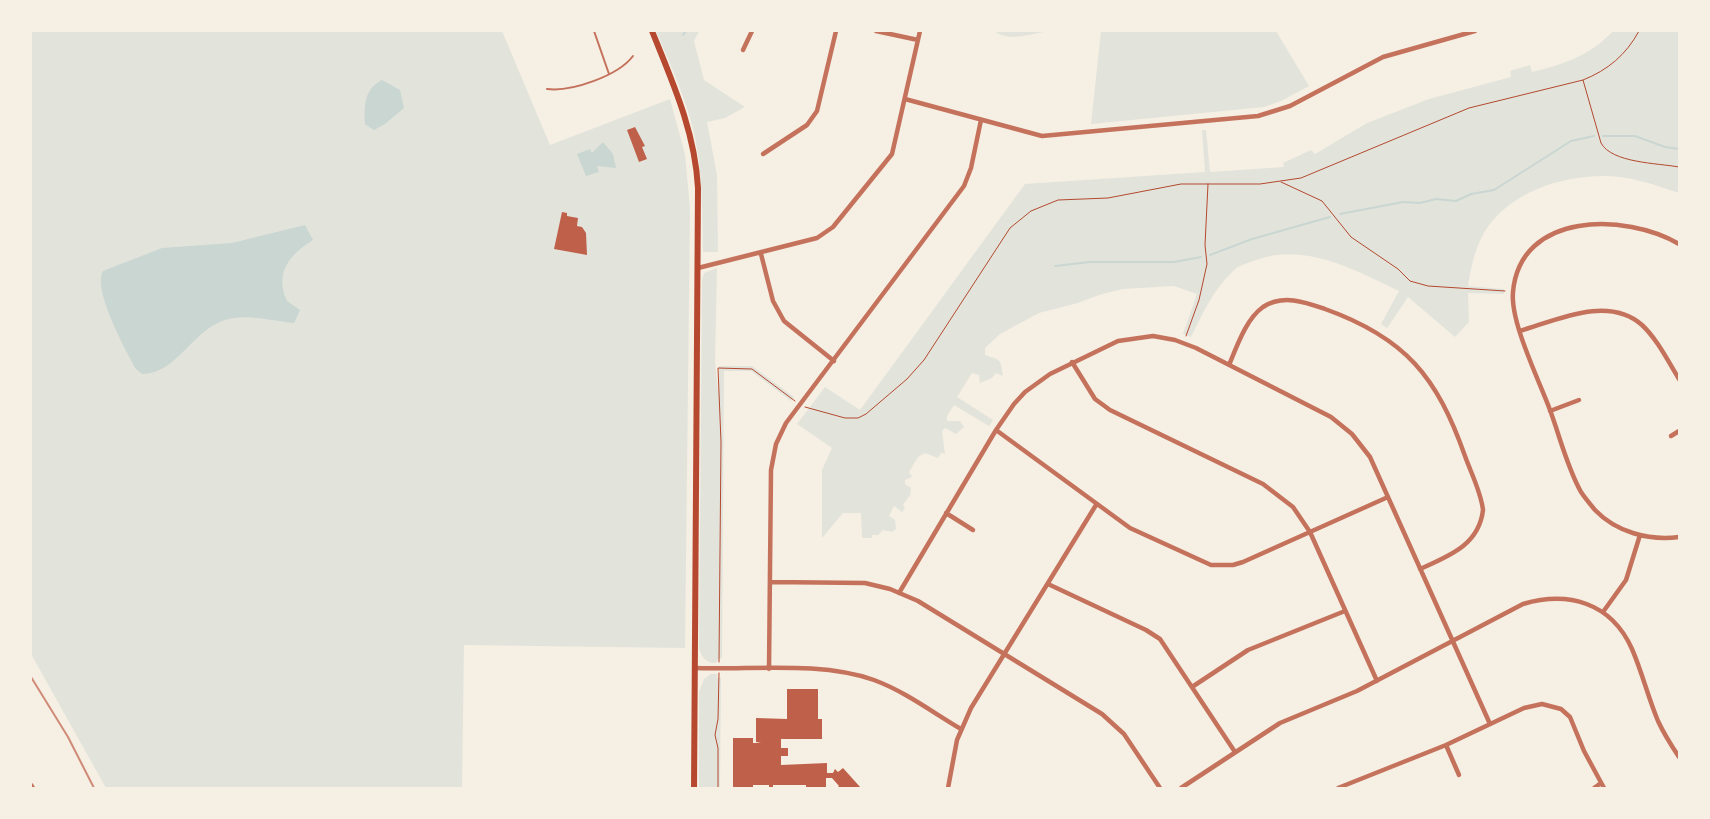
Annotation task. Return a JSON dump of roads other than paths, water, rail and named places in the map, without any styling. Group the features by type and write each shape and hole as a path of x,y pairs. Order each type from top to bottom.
{"main road":[{"path":"652,31 681,102 694,149 698,188 694,788"}],"street":[{"path":"743,50 752,31"},
{"path":"763,154 807,125 817,111 836,31"},
{"path":"876,31 918,40"},
{"path":"698,268 761,254 817,238 833,227 892,154 920,31"},
{"path":"905,98 1032,135 1052,136 1267,114 1290,106 1383,56 1475,31"},
{"path":"769,669 772,454 780,433 964,186 972,168 981,120"},
{"path":"1679,244 1646,229 1611,223 1582,225 1548,236 1529,252 1515,277 1513,305 1520,331 1582,493 1602,516 1618,526 1640,535 1679,537"},
{"path":"761,254 773,301 784,321 834,361"},
{"path":"1228,365 1252,318 1270,304 1288,300 1303,302 1365,325 1411,359 1430,380 1448,411 1482,510 1480,526 1471,540 1420,569"},
{"path":"1520,331 1588,312 1602,310 1618,312 1635,320 1650,333 1679,379"},
{"path":"899,593 996,430 1025,392 1050,374 1118,341 1153,336 1180,342 1320,410 1343,425 1361,445 1370,457 1490,724"},
{"path":"1072,362 1091,393 1104,406 1275,491 1293,507 1310,532 1377,681"},
{"path":"1550,411 1579,400"},
{"path":"996,430 1096,505 1130,528 1211,565 1232,565 1243,562 1388,497"},
{"path":"1671,436 1679,430"},
{"path":"948,788 952,760 961,729 1004,653 1096,505"},
{"path":"946,513 973,530"},
{"path":"1603,612 1626,580 1640,535"},
{"path":"770,582 865,583 899,593 931,609 1093,707 1124,734 1160,788"},
{"path":"1048,584 1154,634 1167,648 1235,752"},
{"path":"1181,788 1286,720 1377,681 1523,604 1547,598 1570,599 1603,612 1619,628 1628,642 1658,720 1679,757"},
{"path":"1192,687 1248,650 1345,611"},
{"path":"695,668 832,670 874,680 904,693 961,729"},
{"path":"1338,788 1446,745 1524,708 1548,705 1561,709 1570,717 1604,788"},
{"path":"1446,745 1459,775"},
{"path":"1594,788 1601,783"}],"lane":[{"path":"594,31 609,74"},
{"path":"547,89 569,89 609,74 626,64 633,56"}],"waterway":[{"path":"683,35 686,31"},
{"path":"1340,214 1403,202 1420,203 1436,199 1456,201 1471,194 1494,190 1571,141 1594,136"},
{"path":"1603,136 1635,136 1665,147 1679,149"},
{"path":"1210,255 1252,239 1330,217"},
{"path":"1055,266 1090,262 1174,262 1201,257"}],"railway":[{"path":"31,677 68,737 94,788"}]}
